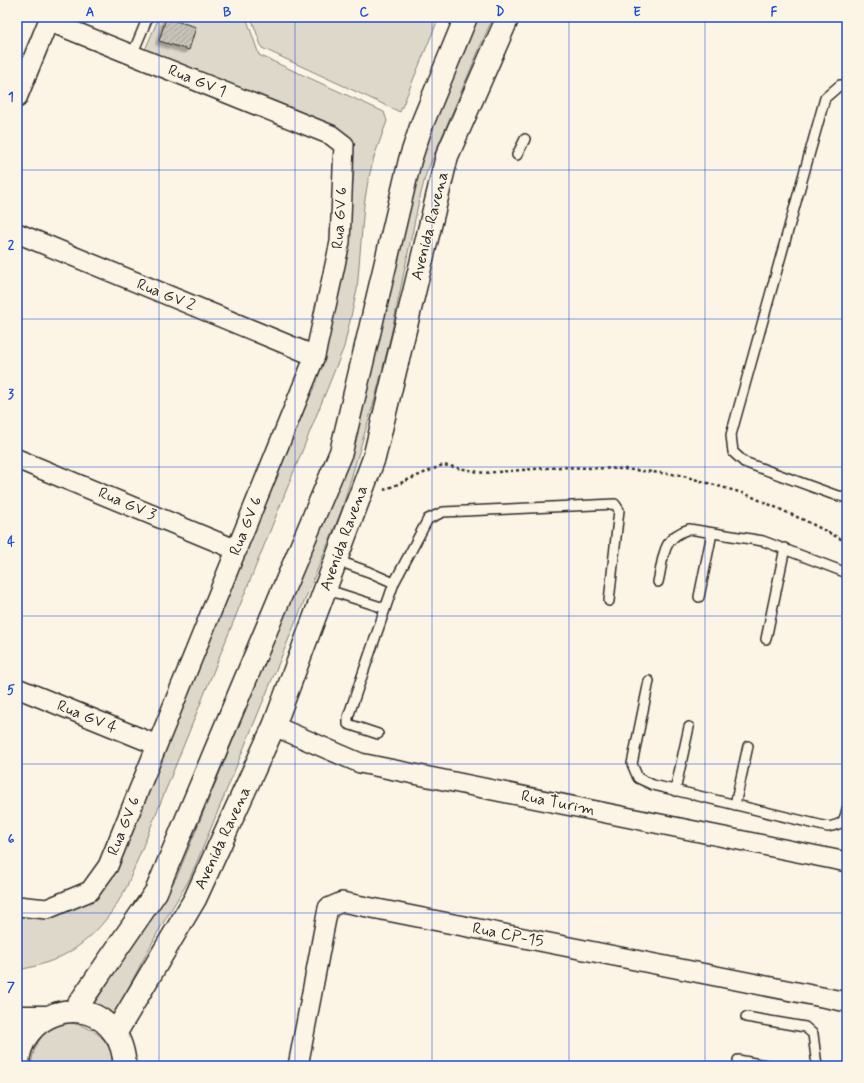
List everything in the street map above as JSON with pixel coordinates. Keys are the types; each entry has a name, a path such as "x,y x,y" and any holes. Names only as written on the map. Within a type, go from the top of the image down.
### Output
{"street":[{"name":"Avenida Ravena","path":"74,1011 156,892 341,452 410,160 422,124 466,17"},
{"name":"Avenida Ravena","path":"115,1034 195,899 274,726 374,458 447,156 508,17"},
{"name":"Rua GV 1","path":"49,19 132,55 331,135 344,144"},
{"path":"17,98 49,19"},
{"name":"Rua GV 6","path":"17,906 47,910 90,891 108,866 315,356 340,242 344,144"},
{"name":"Rua GV 2","path":"17,233 315,356"},
{"name":"Rua GV 3","path":"17,459 237,550"},
{"name":"Rua GV 4","path":"17,688 157,745"},
{"name":"Rua Turim","path":"274,726 360,763 847,862"},
{"name":"Rua CP-15","path":"298,1066 328,908 342,902 847,1002"},
{"path":"18,1065 20,1050 26,1036 35,1025 47,1017 60,1012 74,1011 95,1016 104,1022 115,1034 123,1050 125,1066"},
{"path":"17,1017 47,1017"}],"lane":[{"path":"132,55 148,17"},
{"path":"847,84 840,85 825,98 731,435 733,452 744,462 847,498"},
{"path":"517,155 525,139"},
{"path":"378,734 348,724 348,717 384,608 394,583 428,519 443,512 614,504 619,510 609,601"},
{"path":"658,582 667,543 677,533 689,529 763,541 785,548 847,573"},
{"path":"700,597 712,533"},
{"path":"766,639 785,548"},
{"path":"336,560 394,583"},
{"path":"325,589 384,608"},
{"path":"649,681 632,764 638,778 653,785 674,791 828,827 838,825 844,820 847,810"},
{"path":"674,791 689,726"},
{"path":"735,805 748,746"},
{"path":"746,1017 806,1027 813,1034 817,1066"},
{"path":"738,1060 771,1066"}],"path":[{"path":"379,493 443,465 484,473 560,467 624,468 680,475 746,494 806,521 847,542"}],"shaded area":[{"path":"159,17 246,17 259,55 384,112 387,121 374,157 368,181 364,205 357,290 344,347 127,886 118,903 107,918 83,943 53,960 36,966 17,970 17,916 38,917 82,903 323,359 347,242 354,170 352,152 145,50"},
{"path":"251,17 439,17 400,112 262,48"},
{"path":"476,17 493,17 426,174 418,205 391,335 376,395 341,512 189,880 159,930 113,1017 94,1004 166,895 178,874 329,507 414,170"},
{"path":"70,1023 86,1027 94,1031 106,1042 112,1057 112,1066 31,1066 35,1049 42,1037 54,1028"}],"building":[{"path":"166,18 196,27 189,50 159,41"}]}
